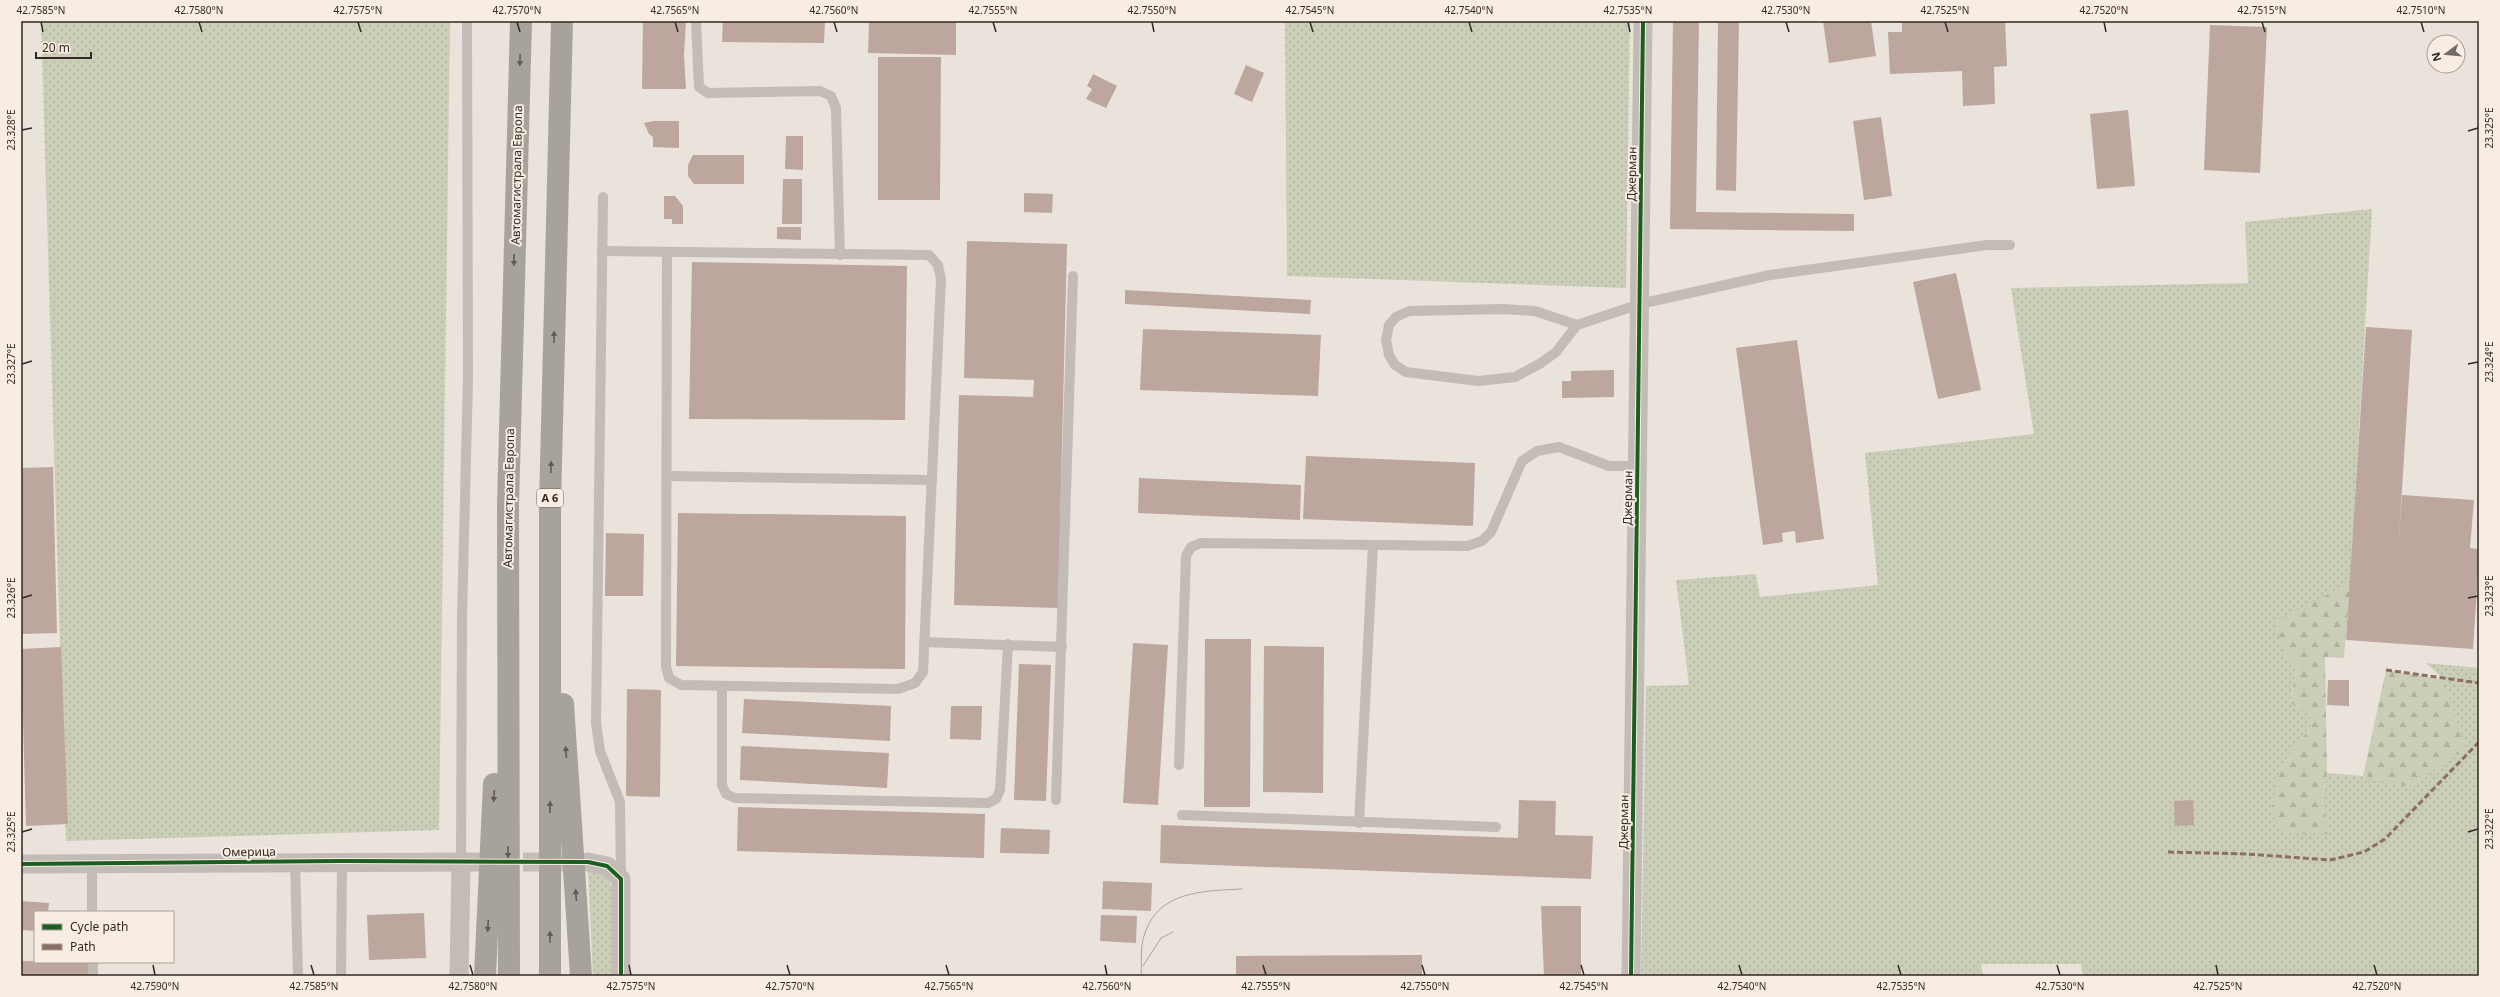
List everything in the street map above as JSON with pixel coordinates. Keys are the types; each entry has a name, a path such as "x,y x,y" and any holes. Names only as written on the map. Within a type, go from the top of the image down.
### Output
{"highway":[{"name":"Автомагистрала Европа","path":"509,976 508,505 520,21"},
{"name":"A 6","path":"550,976 550,505 562,21"},
{"path":"485,976 508,505"},
{"path":"550,505 581,976"}],"street":[{"name":"Джерман","path":"1631,976 1643,21"},
{"name":"Омерица","path":"21,864 342,861 469,862"},
{"path":"459,976 469,862"},
{"path":"588,862 607,866 621,879 621,976"}],"lane":[{"path":"467,21 468,378 462,616 469,862"},
{"path":"696,21 697,75 699,87 708,93 820,91 831,96 836,108 840,255"},
{"path":"603,197 596,723 600,751 620,802 621,879"},
{"path":"1577,325 1535,311 1504,309 1409,311 1396,317 1389,325 1386,340 1389,355 1395,365 1406,372 1478,381 1515,377 1541,363 1556,352 1577,325 1640,304 1770,276 1987,245 2010,245"},
{"path":"602,251 929,255 938,264 941,280 923,672 915,683 898,690 681,685 669,678 666,666 667,252"},
{"path":"1056,800 1073,276"},
{"path":"1180,765 1186,556 1191,547 1201,543 1467,546 1482,541 1491,532 1522,461 1537,451 1559,448 1609,466 1638,466"},
{"path":"667,476 932,480"},
{"path":"1359,823 1373,545"},
{"path":"924,642 1062,646"},
{"path":"722,686 722,785 726,794 735,798 988,803 996,799 1000,790 1008,644"},
{"path":"1182,815 1359,823 1496,827"},
{"path":"342,861 342,976"},
{"path":"296,862 298,976"},
{"path":"92,864 92,911"},
{"path":"93,963 93,976"}],"green space":[{"path":"41,21 450,21 439,830 66,841"},
{"path":"1285,21 1630,21 1626,288 1287,276"},
{"path":"2372,209 2350,583 2284,653 2297,665 2290,703 2310,713 2311,726 2280,769 2328,834 2322,798 2327,773 2363,776 2409,787 2465,748 2444,680 2426,663 2479,668 2479,976 2083,976 2081,964 1981,964 1983,976 1641,976 1646,686 1689,685 1676,580 1756,574 1760,597 1878,585 1865,453 2034,434 2011,288 2248,283 2245,222"},
{"path":"2350,583 2344,658 2325,657 2327,773 2322,798 2328,834 2285,833 2271,812 2280,769 2311,726 2310,713 2290,703 2297,665 2284,653 2274,622"},
{"path":"2386,670 2444,680 2466,748 2409,787 2363,776"},
{"path":"588,869 605,876 613,890 617,914 615,976 593,976"}],"building":[{"path":"643,21 686,21 684,55 686,89 642,89"},
{"path":"723,21 825,21 824,43 722,42"},
{"path":"869,21 956,21 956,55 868,53"},
{"path":"1673,21 1699,21 1696,212 1854,214 1854,231 1670,229"},
{"path":"1718,21 1739,21 1736,191 1716,190"},
{"path":"1823,21 1871,21 1876,56 1829,63"},
{"path":"1902,21 2005,21 2007,66 1994,67 1995,104 1963,106 1962,71 1890,74 1888,32 1902,32"},
{"path":"2210,25 2267,27 2260,173 2204,170"},
{"path":"878,57 941,57 940,200 878,200"},
{"path":"1246,65 1264,73 1252,102 1234,94"},
{"path":"1093,74 1117,86 1106,108 1086,99 1092,89 1087,86"},
{"path":"2128,110 2135,186 2097,189 2090,114"},
{"path":"1881,117 1892,196 1864,200 1853,121"},
{"path":"654,121 679,121 679,148 653,147 653,137 649,134 644,123"},
{"path":"786,136 803,136 803,170 785,169"},
{"path":"693,155 744,155 744,184 694,184 688,176 688,165"},
{"path":"783,179 802,179 802,224 782,224"},
{"path":"1024,193 1053,194 1052,213 1024,212"},
{"path":"664,196 675,196 683,206 683,224 672,224 672,219 664,219"},
{"path":"777,227 801,227 801,240 777,239"},
{"path":"967,241 1067,244 1058,608 954,605 959,395 1033,397 1034,380 964,378"},
{"path":"692,262 907,266 905,420 689,419"},
{"path":"1956,273 1981,390 1938,399 1913,282"},
{"path":"1125,290 1311,300 1310,314 1125,304"},
{"path":"2366,327 2412,330 2398,553 2402,495 2474,500 2470,548 2479,549 2479,558 2473,649 2346,640"},
{"path":"1143,329 1321,335 1318,396 1140,390"},
{"path":"1797,340 1824,539 1796,543 1795,531 1782,533 1783,542 1763,545 1736,348"},
{"path":"1614,370 1614,397 1562,398 1562,381 1571,381 1571,371"},
{"path":"1306,456 1475,463 1473,526 1303,519"},
{"path":"53,467 57,633 21,634 21,468"},
{"path":"1139,478 1301,485 1300,520 1138,513"},
{"path":"678,513 906,516 905,669 676,666"},
{"path":"606,533 644,534 643,596 605,596"},
{"path":"1205,639 1251,639 1250,807 1204,807"},
{"path":"1133,643 1168,645 1158,805 1123,803"},
{"path":"1264,646 1324,647 1323,793 1263,792"},
{"path":"61,647 68,824 26,826 21,649"},
{"path":"1019,664 1051,665 1046,801 1014,800"},
{"path":"2328,680 2349,680 2349,706 2327,705"},
{"path":"627,689 661,690 660,797 626,796"},
{"path":"744,699 891,706 890,741 742,733"},
{"path":"951,706 982,706 981,740 950,739"},
{"path":"741,746 889,753 887,788 740,780"},
{"path":"1519,800 1556,801 1555,835 1593,836 1591,879 1160,863 1161,825 1518,838"},
{"path":"2193,800 2194,825 2175,826 2174,801"},
{"path":"738,807 985,814 984,858 737,851"},
{"path":"1001,828 1050,830 1049,854 1000,853"},
{"path":"1103,881 1152,883 1151,911 1102,909"},
{"path":"21,901 49,903 48,911 34,911 34,931 21,930"},
{"path":"1541,906 1581,906 1581,976 1544,976"},
{"path":"424,913 426,958 369,960 367,915"},
{"path":"1101,915 1137,916 1136,943 1100,941"},
{"path":"1422,955 1422,976 1236,976 1236,956"},
{"path":"21,961 34,961 34,963 89,963 89,976 21,976"}],"tunnel":[{"path":"494,862 565,862"}],"tram line":[{"path":"1141,976 1144,936 1150,921 1159,910 1170,902 1183,896 1212,891 1242,889"},
{"path":"1143,966 1161,938 1173,932"}],"marked path":[{"path":"2386,670 2479,683"},
{"path":"2168,852 2247,854 2330,860 2364,852 2385,839 2479,742"}],"cycle path":[{"path":"1631,976 1643,21"},
{"path":"21,864 342,861 588,862 607,866 621,879 621,976"}]}
